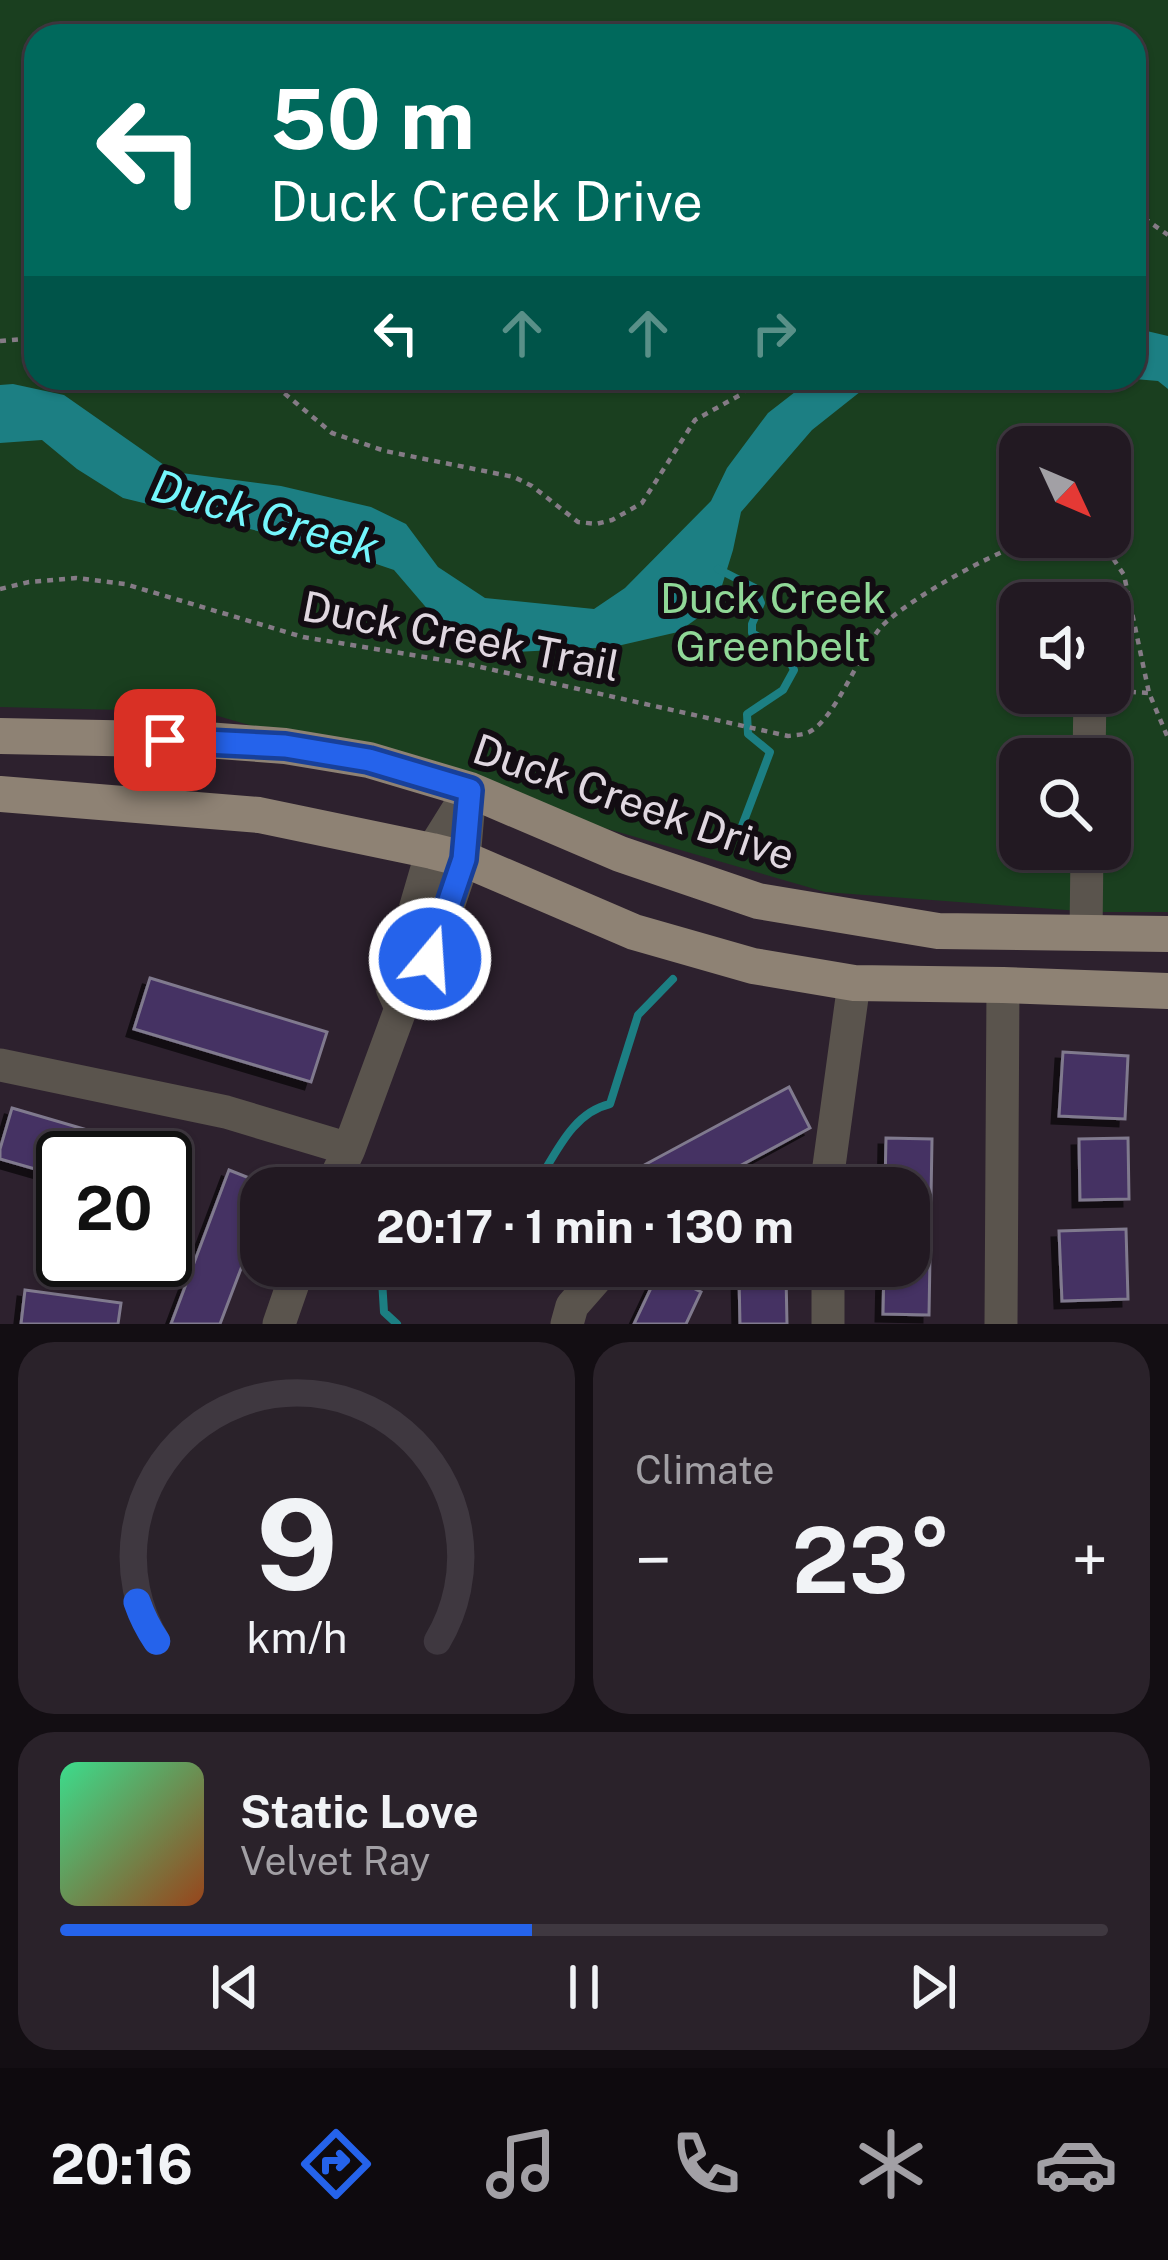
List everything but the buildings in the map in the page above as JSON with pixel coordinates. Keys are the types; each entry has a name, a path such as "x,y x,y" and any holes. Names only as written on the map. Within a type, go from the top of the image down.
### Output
{"main road":[{"name":"Duck Creek Drive","path":"0,736 271,744 369,760 470,790 620,854 758,901 938,931 1168,934"},
{"path":"0,794 259,815 448,855 655,939 753,966 854,982 1168,992"}],"lane":[{"path":"341,1167 401,1008 392,988 470,790"},
{"path":"1086,934 1087,870"},
{"path":"829,1167 854,982"},
{"path":"1001,1324 1003,985"},
{"path":"0,1065 226,1112 349,1149"},
{"path":"279,1324 292,1287"},
{"path":"567,1324 572,1306 589,1287"},
{"path":"828,1287 829,1324"}],"path":[{"path":"280,390 332,433 385,451 514,477 578,522 596,524 642,503 695,419 745,390"},
{"name":"Duck Creek Trail","path":"0,589 29,581 76,578 125,584 303,637 467,664 788,736 809,733 825,720 881,627 902,609 999,553"},
{"path":"1113,558 1124,575 1149,693 1168,738"},
{"path":"1131,692 1149,693"}],"green space":[{"name":"Duck Creek Greenbelt","path":"0,0 1168,0 1168,912 1093,912 825,892 204,712 0,707"}],"water":[{"path":"1146,331 1168,336 1168,389 1158,381 1146,380"},
{"name":"Duck Creek","path":"0,385 64,395 174,472 281,486 371,507 406,524 438,567 485,598 594,609 625,588 711,501 727,468 768,413 798,390 862,390 812,430 741,512 716,605 678,632 613,647 515,652 468,641 436,619 394,570 335,550 123,498 42,440 0,443"}],"waterway":[{"path":"718,569 755,588 761,603 752,633 786,653 794,670 783,690 747,714 748,734 770,752 742,826"},
{"path":"547,1167 574,1126 610,1104 638,1015 673,979"},
{"path":"382,1287 384,1312 397,1324"}],"route":[{"path":"165,740 285,746 369,760 470,790 464,859 430,959"}]}
